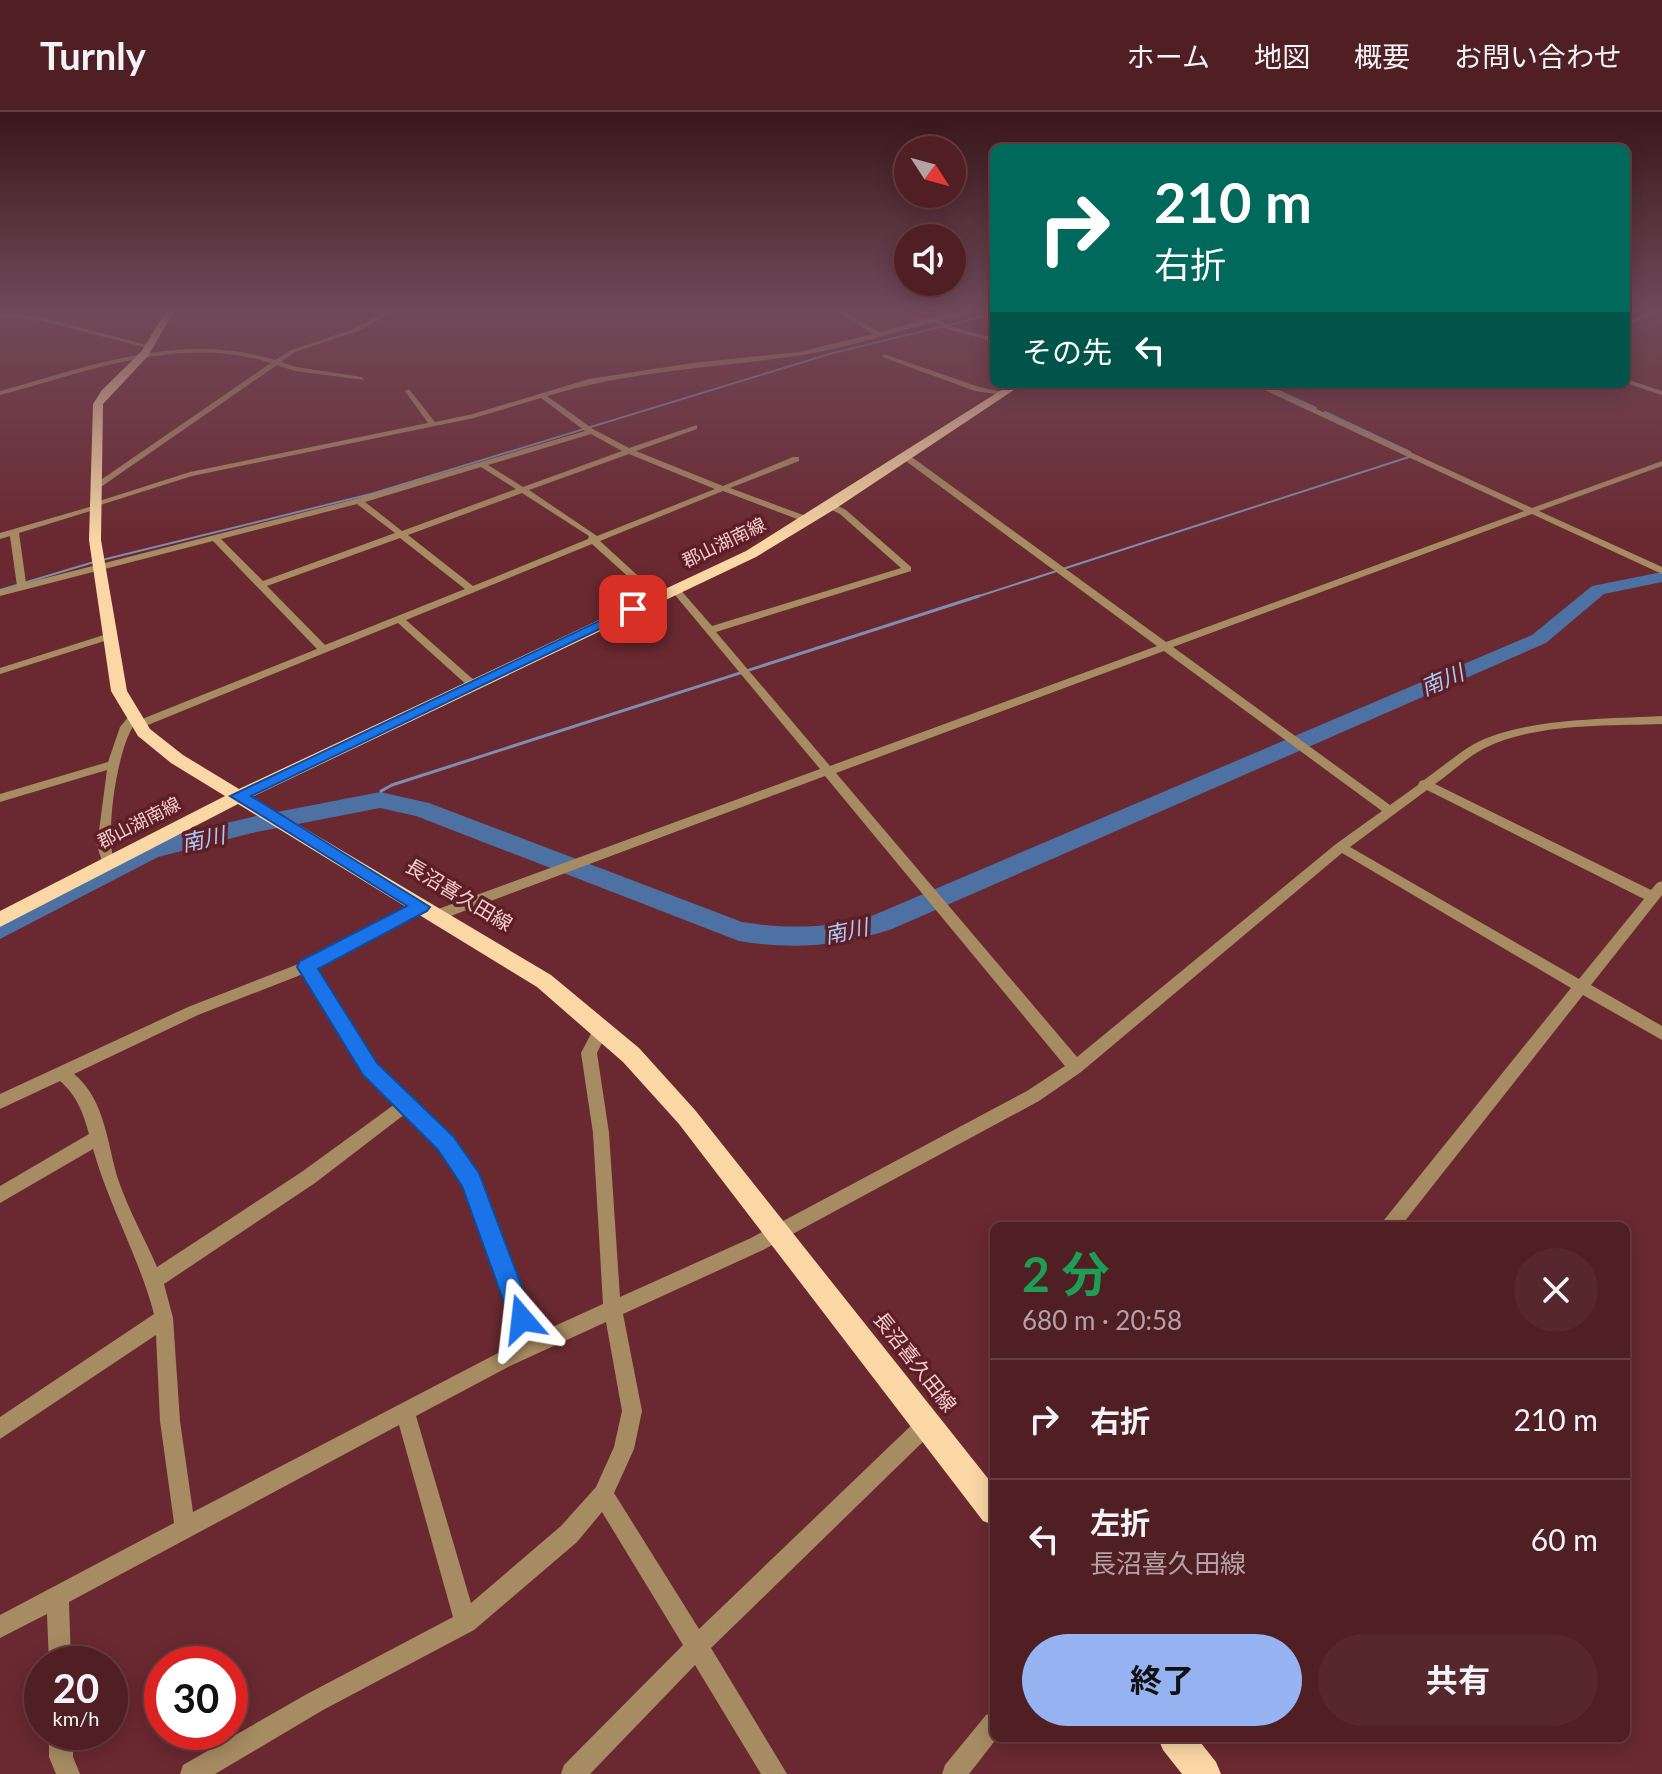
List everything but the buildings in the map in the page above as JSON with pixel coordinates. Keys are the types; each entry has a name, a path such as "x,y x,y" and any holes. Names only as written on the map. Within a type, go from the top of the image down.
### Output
{"main road":[{"name":"長沼喜久田線","path":"113,386 98,404 93,507 98,565 119,691 136,720 177,759 544,981 601,1028 656,1081 990,1505"},
{"name":"郡山湖南線","path":"0,920 108,861 243,799 472,684 751,554 831,506 1011,388"},
{"path":"1178,1742 1204,1774"}],"street":[{"path":"0,393 26,386"},
{"path":"95,488 242,386"},
{"path":"0,536 190,474 433,425 576,386"},
{"path":"968,386 1003,393"},
{"path":"1640,386 1662,393"},
{"path":"1265,388 1662,571"},
{"path":"409,391 433,425"},
{"path":"541,395 592,431 630,451 721,489 808,520"},
{"path":"262,585 694,427"},
{"path":"0,593 98,565 359,501 592,431"},
{"path":"906,457 1389,810"},
{"path":"108,861 103,846 115,764 123,730 136,720 399,619 796,459"},
{"path":"0,1102 193,1011 306,967 428,911 555,869 1662,463"},
{"path":"482,464 593,535 593,540 657,598"},
{"path":"359,501 472,590"},
{"path":"711,630 908,569 843,512 831,506"},
{"path":"14,533 22,587"},
{"path":"214,537 323,649"},
{"path":"675,589 1076,1067"},
{"path":"399,619 472,684"},
{"path":"0,671 110,636"},
{"path":"0,1627 529,1346 757,1244 1033,1096 1076,1067 1341,847 1478,747 1504,736 1566,725 1662,720"},
{"path":"0,798 115,764"},
{"path":"1393,1222 1658,892 1424,784"},
{"path":"1341,847 1662,1034"},
{"path":"306,967 370,1069 404,1106 445,1143 471,1181 515,1293 529,1346"},
{"path":"192,1774 315,1702 466,1622 559,1543 603,1494 624,1449 632,1411 613,1310 603,1206 601,1133 589,1053 601,1028"},
{"path":"61,1073 77,1086 84,1097 111,1183 154,1280 164,1318 170,1421 185,1527"},
{"path":"154,1280 309,1177 404,1106"},
{"path":"0,1195 98,1137"},
{"path":"0,1429 164,1318"},
{"path":"405,1412 466,1622"},
{"path":"573,1774 696,1647 926,1425"},
{"path":"603,1494 775,1774"},
{"path":"58,1596 59,1646"},
{"path":"954,1774 990,1728"},
{"path":"61,1750 68,1774"}],"waterway":[{"path":"102,560 371,494 726,386"},
{"path":"1272,388 1316,408"},
{"path":"1325,412 1410,452"},
{"path":"973,598 1412,456"},
{"path":"0,590 94,562"},
{"name":"南川","path":"0,929 151,850 252,825 380,800 421,809 739,931 794,937 847,932 883,922 1539,639 1598,590 1662,577"},
{"path":"380,800 381,791 392,785 979,596"}],"route":[{"path":"522,1319 515,1293 471,1181 445,1143 404,1106 370,1069 306,967 421,907 238,796 633,609"}]}
